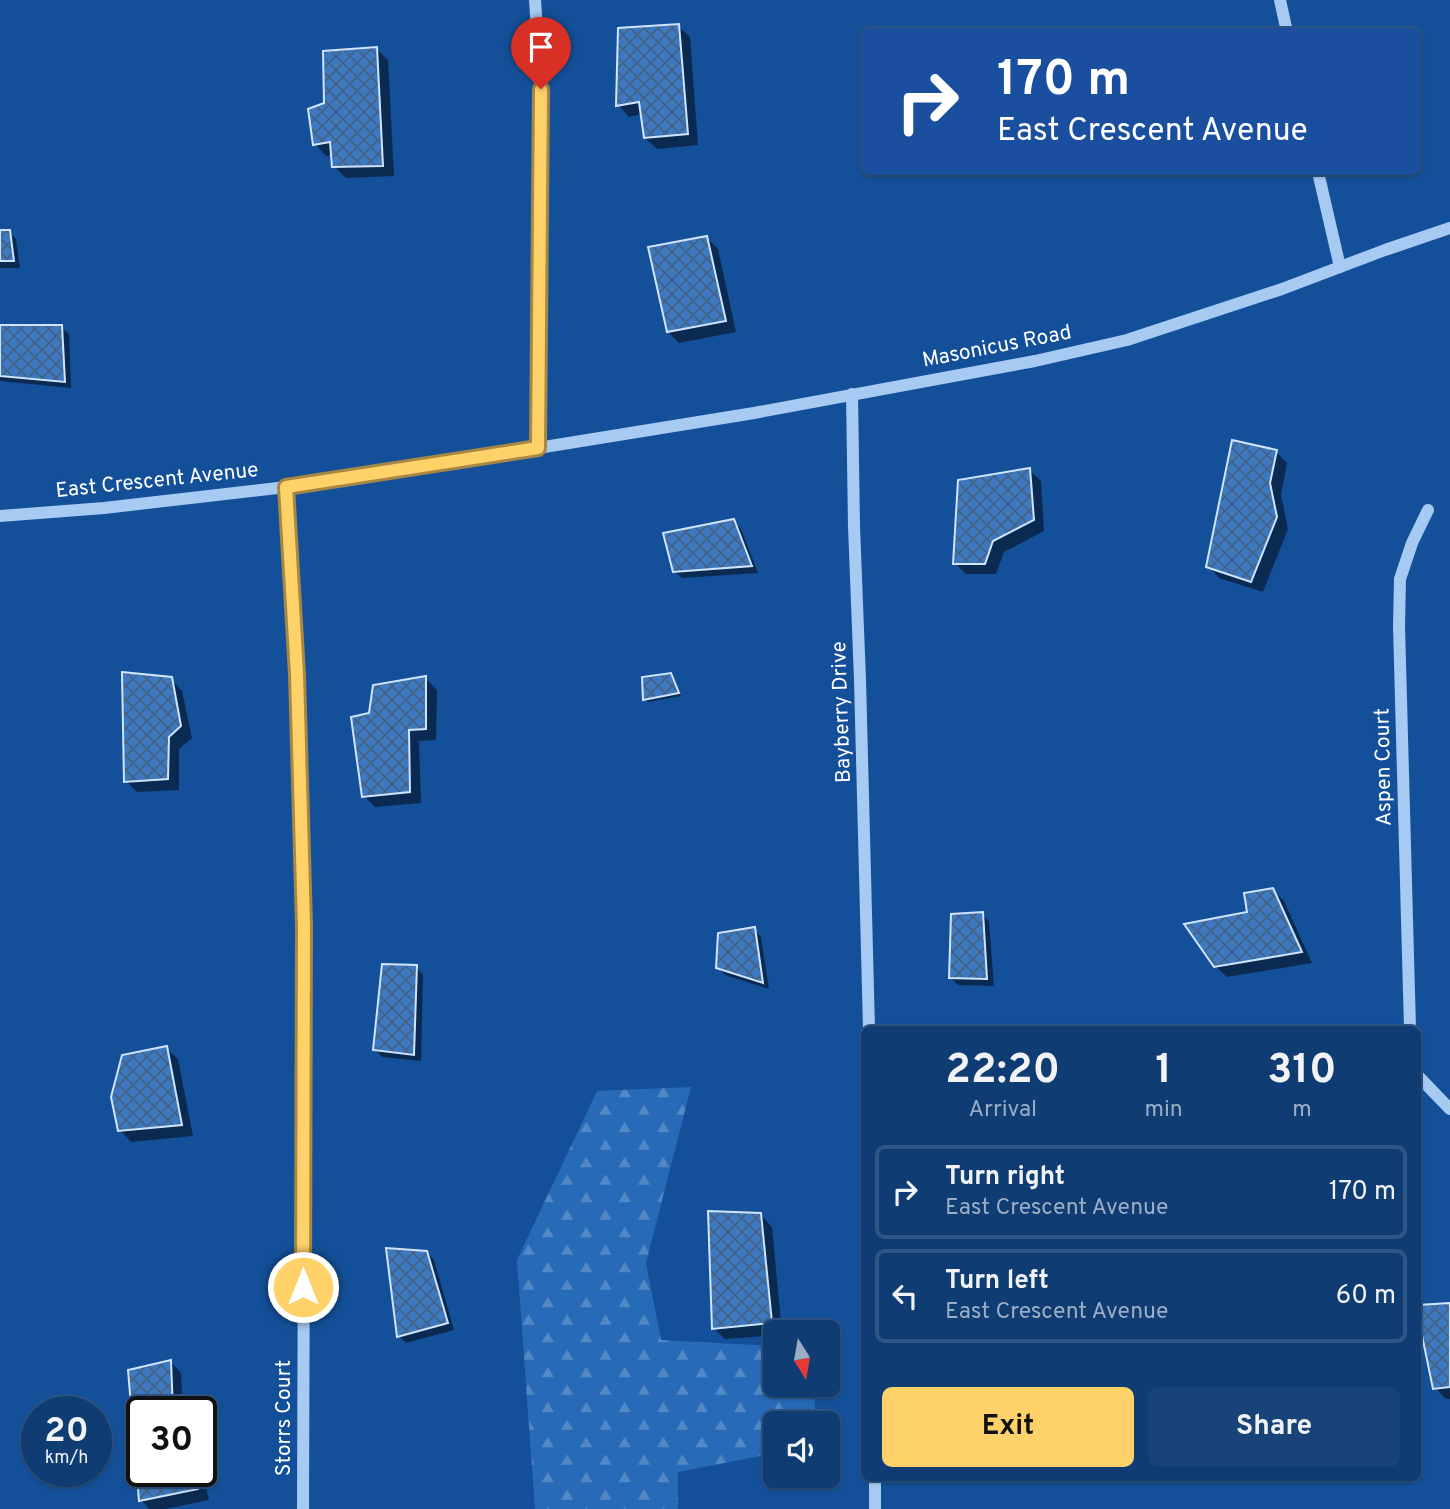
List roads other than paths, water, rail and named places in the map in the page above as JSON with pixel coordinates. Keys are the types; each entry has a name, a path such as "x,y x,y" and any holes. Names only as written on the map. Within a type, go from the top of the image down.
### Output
{"street":[{"path":"535,0 541,89 538,448"},
{"path":"1280,0 1286,28"},
{"path":"1319,175 1340,267"},
{"name":"Masonicus Road","path":"538,448 1035,361 1127,340 1282,289 1450,228"},
{"name":"Bayberry Drive","path":"852,394 869,1026"},
{"name":"East Crescent Avenue","path":"0,516 104,508 286,487 538,448"},
{"name":"Storrs Court","path":"286,487 297,674 304,926 303,1509"},
{"name":"Aspen Court","path":"1410,1026 1400,579 1412,543 1428,510"},
{"path":"1421,1079 1450,1109"},
{"path":"875,1481 875,1509"}]}
